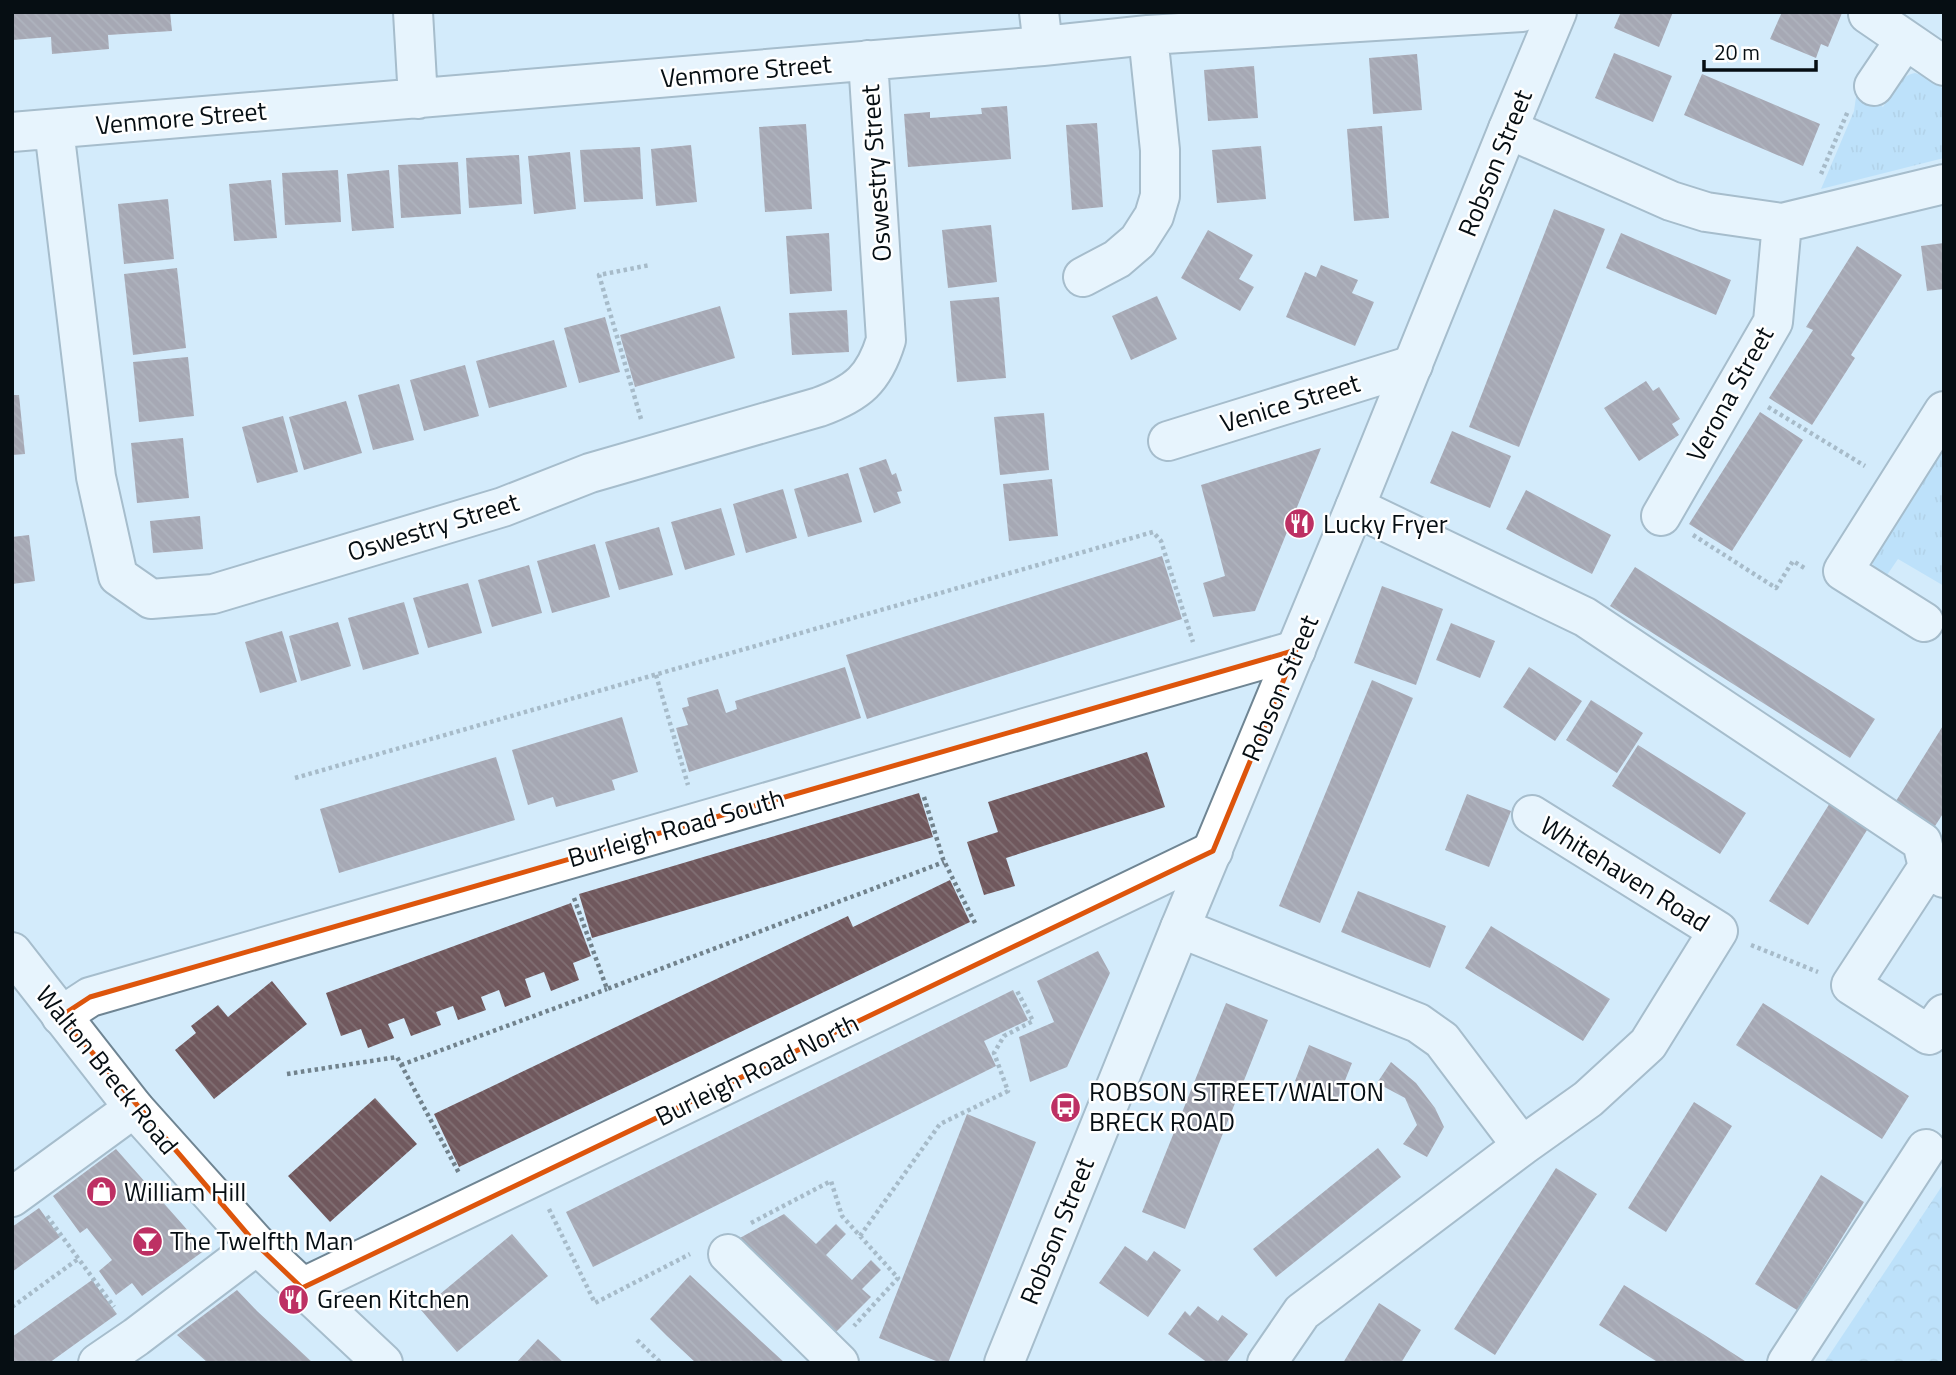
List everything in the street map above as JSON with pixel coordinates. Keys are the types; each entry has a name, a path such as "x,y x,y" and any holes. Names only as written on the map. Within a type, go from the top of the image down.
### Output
{"main road":[{"path":"412,12 418,99"},
{"name":"Venmore Street","path":"12,132 868,60 1041,29 1148,35 1522,12"},
{"name":"Robson Street","path":"1004,1363 1557,12"},
{"path":"1868,14 1944,66"},
{"path":"1083,277 1117,259 1138,241 1154,216 1160,197 1160,150 1148,35"},
{"path":"1874,86 1905,40"},
{"name":"Oswestry Street","path":"54,129 96,477 118,576 151,599 213,594 503,507 590,473 841,399 857,389 879,362 886,340 868,60"},
{"path":"1508,129 1671,201 1706,212 1791,221 1944,184"},
{"name":"Verona Street","path":"1661,516 1773,322 1791,221"},
{"name":"Venice Street","path":"1168,441 1413,365"},
{"path":"1924,622 1843,572 1944,411"},
{"path":"1355,507 1585,617 1922,842 1936,872 1851,985 1929,1035 1944,1014"},
{"name":"Burleigh Road South","path":"61,1016 90,997 1296,650"},
{"name":"Whitehaven Road","path":"1267,1363 1302,1312 1588,1099 1648,1044 1718,931 1532,815"},
{"name":"Burleigh Road North","path":"302,1288 1213,851"},
{"path":"1180,928 1418,1023 1441,1040 1522,1146"},
{"name":"Walton Breck Road","path":"12,952 134,1108 257,1245 383,1363"},
{"path":"19,1192 134,1108"},
{"path":"1787,1363 1926,1149"},
{"path":"98,1363 257,1245"},
{"path":"728,1254 839,1363"}],"path":[{"path":"1791,221 1847,114 1853,88 1874,86"},
{"path":"650,265 599,275 652,455"},
{"path":"1735,386 1897,485"},
{"path":"1661,516 1776,588 1793,561 1833,586 1843,572"},
{"path":"295,778 1153,533 1161,541 1204,676"},
{"path":"656,675 699,822"},
{"path":"860,1236 940,1124 1008,1091 994,1052 1004,1036 1033,1021 944,862 913,760"},
{"path":"560,861 607,989"},
{"path":"401,1065 944,862"},
{"path":"1718,931 1851,985"},
{"path":"287,1074 397,1057 475,1205"},
{"path":"19,1192 78,1259 136,1337"},
{"path":"12,1307 78,1259"},
{"path":"637,1340 661,1363"}],"highlighted area":[{"path":"1296,650 1213,851 302,1288 257,1245 61,1016 90,997"}],"green space":[{"path":"1915,73 1944,89 1944,158 1821,189 1854,111 1857,90 1883,107 1900,82"},
{"path":"1944,437 1944,586 1898,559 1883,581 1874,569 1872,555"},
{"path":"1944,1183 1944,1363 1824,1363"}],"building":[{"path":"12,12 170,12 172,31 108,35 109,49 52,54 51,37 12,40"},
{"path":"1621,12 1673,12 1659,47 1614,28"},
{"path":"1782,12 1842,13 1828,47 1821,44 1816,58 1770,39"},
{"path":"1614,53 1672,76 1653,122 1595,98"},
{"path":"1417,54 1422,110 1373,114 1369,58"},
{"path":"1254,66 1258,118 1208,121 1204,70"},
{"path":"1702,74 1820,124 1803,166 1684,115"},
{"path":"1007,106 1011,159 908,167 904,114 930,112 930,118 982,114 981,108"},
{"path":"1097,123 1103,207 1072,210 1066,125"},
{"path":"806,124 812,209 765,212 759,127"},
{"path":"1382,126 1389,218 1354,221 1347,129"},
{"path":"691,145 697,202 656,206 651,149"},
{"path":"1261,146 1266,199 1217,203 1212,150"},
{"path":"640,147 643,199 584,202 580,150"},
{"path":"570,152 576,209 534,214 528,156"},
{"path":"519,155 522,204 469,208 466,158"},
{"path":"458,162 461,214 401,218 398,165"},
{"path":"338,170 341,222 285,225 282,173"},
{"path":"389,170 394,228 352,231 347,174"},
{"path":"271,180 277,238 234,241 229,184"},
{"path":"168,199 174,259 124,264 118,204"},
{"path":"1554,209 1605,229 1519,447 1469,427"},
{"path":"991,225 997,282 948,288 942,230"},
{"path":"1208,230 1253,255 1239,279 1254,287 1240,311 1181,278"},
{"path":"829,233 832,291 790,294 786,236"},
{"path":"1621,233 1731,280 1716,315 1606,268"},
{"path":"1944,243 1944,289 1927,291 1921,246"},
{"path":"1857,246 1902,275 1851,355 1855,358 1812,425 1769,398 1813,330 1806,327"},
{"path":"1321,265 1358,280 1352,293 1374,302 1355,346 1286,317 1305,272 1316,277"},
{"path":"177,268 186,348 133,355 124,274"},
{"path":"1157,296 1177,339 1131,360 1112,316"},
{"path":"999,297 1006,378 957,382 950,301"},
{"path":"720,306 735,358 635,387 620,335"},
{"path":"847,310 849,352 792,355 789,313"},
{"path":"605,317 620,372 579,383 564,328"},
{"path":"554,340 567,387 489,408 476,361"},
{"path":"188,357 194,416 139,422 133,362"},
{"path":"465,365 479,416 424,431 410,380"},
{"path":"1646,381 1653,391 1659,387 1680,419 1672,424 1679,435 1639,461 1604,408"},
{"path":"399,384 414,440 373,450 358,395"},
{"path":"12,395 19,395 25,454 12,455"},
{"path":"346,401 362,453 304,470 289,417"},
{"path":"1760,412 1803,440 1732,551 1689,524"},
{"path":"1044,413 1049,470 1000,475 994,417"},
{"path":"283,416 298,472 257,483 242,427"},
{"path":"1452,431 1511,456 1490,508 1430,483"},
{"path":"183,438 189,498 137,503 131,443"},
{"path":"1321,448 1255,611 1213,617 1203,583 1225,576 1201,485"},
{"path":"886,459 892,475 896,473 902,491 897,492 901,503 874,513 859,468"},
{"path":"848,473 862,522 808,537 794,489"},
{"path":"1052,479 1058,536 1009,541 1003,484"},
{"path":"783,489 797,538 746,553 733,504"},
{"path":"1526,490 1611,535 1592,574 1506,529"},
{"path":"721,508 735,555 685,570 671,522"},
{"path":"200,516 203,549 153,553 150,521"},
{"path":"659,527 673,575 619,590 605,542"},
{"path":"29,535 35,581 12,584 12,537"},
{"path":"595,544 610,597 552,613 537,561"},
{"path":"1162,556 1182,619 867,719 846,655"},
{"path":"529,565 542,613 492,627 478,580"},
{"path":"1635,567 1875,719 1850,758 1610,606"},
{"path":"468,583 482,633 428,648 413,598"},
{"path":"1382,586 1443,609 1416,685 1354,663"},
{"path":"404,602 419,654 363,670 348,618"},
{"path":"338,622 351,666 301,681 289,636"},
{"path":"1451,623 1495,641 1480,678 1436,660"},
{"path":"282,631 297,682 260,693 245,642"},
{"path":"845,667 861,718 689,772 676,728 688,725 682,708 689,706 687,698 718,689 726,713 737,709 735,701"},
{"path":"1529,667 1582,701 1555,741 1503,707"},
{"path":"1372,680 1413,698 1320,923 1279,906"},
{"path":"1591,700 1643,733 1617,773 1566,740"},
{"path":"622,717 638,772 612,780 615,790 556,807 553,797 528,805 512,750"},
{"path":"1944,724 1944,812 1930,834 1891,809"},
{"path":"1638,745 1746,813 1720,854 1612,786"},
{"path":"1147,752 1165,807 1006,858 1015,886 984,895 967,842 998,832 988,802"},
{"path":"496,757 515,820 339,873 320,809"},
{"path":"919,793 933,837 592,938 579,894"},
{"path":"1467,794 1511,811 1489,867 1445,850"},
{"path":"1833,798 1872,822 1808,925 1769,901"},
{"path":"950,880 970,922 459,1167 434,1114 848,916 853,927"},
{"path":"1358,891 1446,926 1430,968 1341,932"},
{"path":"571,903 591,956 573,963 579,980 551,991 544,972 525,979 531,997 505,1007 499,990 481,997 486,1010 458,1020 453,1006 436,1012 441,1025 411,1036 404,1018 388,1024 394,1038 368,1048 361,1029 341,1036 326,993"},
{"path":"1491,926 1610,999 1583,1041 1465,968"},
{"path":"1098,951 1110,973 1067,1067 1030,1082 1019,1037 1054,1022 1037,981"},
{"path":"272,981 307,1024 214,1099 175,1050 196,1033 191,1026 218,1005 228,1017"},
{"path":"1013,990 1028,1020 984,1041 996,1066 593,1267 566,1212"},
{"path":"1226,1003 1268,1020 1185,1229 1142,1212"},
{"path":"1763,1003 1909,1096 1882,1139 1736,1045"},
{"path":"1309,1045 1352,1063 1338,1098 1295,1081"},
{"path":"1391,1062 1416,1083 1435,1108 1444,1127 1427,1157 1403,1144 1417,1125 1405,1098 1377,1083"},
{"path":"375,1098 417,1144 330,1222 288,1176"},
{"path":"1694,1102 1732,1126 1666,1232 1628,1208"},
{"path":"967,1114 1036,1142 948,1363 941,1363 879,1338"},
{"path":"1378,1148 1401,1177 1276,1277 1253,1249"},
{"name":"The Twelfth Man","path":"116,1149 205,1250 142,1296 132,1283 116,1295 99,1271 112,1260 87,1228 80,1233 53,1196"},
{"path":"1556,1168 1597,1194 1495,1355 1454,1329"},
{"path":"1821,1175 1864,1202 1797,1310 1755,1284"},
{"path":"39,1208 60,1237 12,1272 12,1227"},
{"path":"784,1214 816,1244 836,1224 846,1234 826,1255 852,1280 871,1260 881,1270 862,1289 871,1297 835,1333 738,1239"},
{"path":"512,1234 548,1276 457,1352 421,1310"},
{"path":"1125,1246 1147,1261 1154,1251 1181,1270 1148,1317 1099,1283"},
{"path":"690,1275 785,1363 696,1363 650,1319"},
{"path":"92,1280 117,1314 49,1363 12,1363 12,1337"},
{"path":"1624,1285 1748,1363 1659,1363 1599,1325"},
{"path":"237,1290 313,1363 208,1363 177,1335"},
{"path":"1379,1303 1421,1330 1401,1363 1343,1363"},
{"path":"1198,1306 1218,1321 1222,1315 1248,1334 1226,1363 1208,1363 1168,1334 1185,1311 1190,1316"},
{"path":"538,1339 564,1363 516,1363"}],"place":[{"name":"Lucky Fryer","path":"1300,524"},
{"name":"ROBSON STREET/WALTON BRECK ROAD","path":"1066,1107"},
{"name":"William Hill","path":"101,1192"},
{"name":"The Twelfth Man","path":"147,1241"},
{"name":"Green Kitchen","path":"294,1299"}]}
